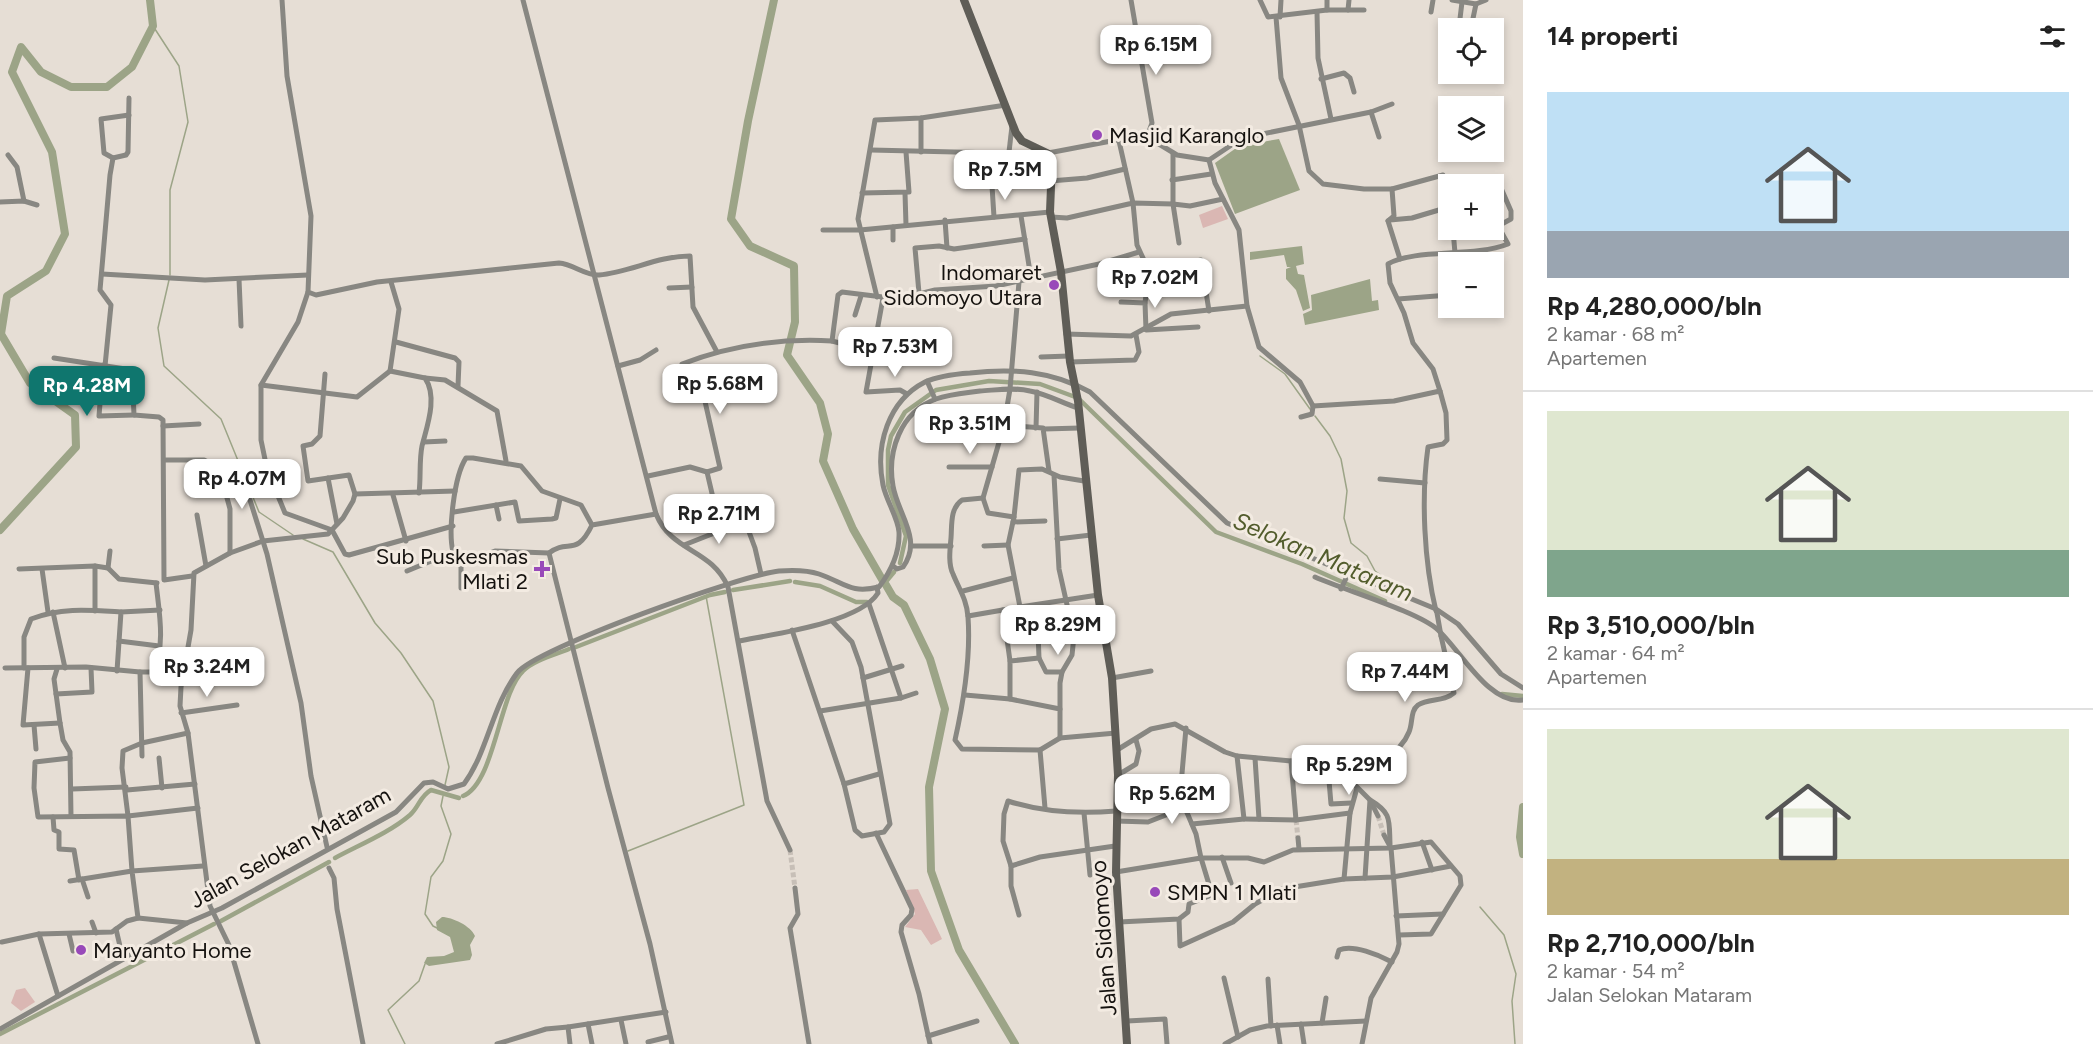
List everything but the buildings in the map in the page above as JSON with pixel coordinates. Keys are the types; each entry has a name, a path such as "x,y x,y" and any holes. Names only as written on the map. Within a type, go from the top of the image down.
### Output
{"main road":[{"path":"964,0 1012,124 1022,141 1047,153"},
{"name":"Jalan Sidomoyo","path":"1047,153 1052,161 1051,214 1069,359 1078,404 1090,535 1112,678 1118,775 1116,873 1127,1044"}],"street":[{"path":"282,0 286,68 311,216 308,292 298,322 266,374 261,440 267,469 281,508 290,516 332,530 347,555 406,541 453,526"},
{"path":"523,0 656,514 665,533 712,563 727,585 740,641 767,801 790,850"},
{"path":"871,150 1047,153 1144,135 1151,130 1152,123 1131,0"},
{"path":"1260,0 1266,16 1278,17 1327,10 1364,10"},
{"path":"1281,0 1278,17 1281,78 1299,125 1308,169 1321,183 1364,189 1392,189 1438,176"},
{"path":"1327,0 1327,10"},
{"path":"1348,10 1349,0"},
{"path":"1431,12 1433,0"},
{"path":"1452,0 1476,4 1486,0"},
{"path":"1459,18 1462,2"},
{"path":"1473,18 1476,4"},
{"path":"1317,12 1321,80 1331,119"},
{"path":"1321,80 1344,73 1350,78 1354,92"},
{"path":"129,98 129,115 128,152 122,157 112,158 104,153 101,119 129,115"},
{"path":"1144,135 1173,153 1186,158 1209,160 1237,139 1371,112 1392,104"},
{"path":"907,394 900,390 866,392 874,352 880,298 858,219 875,120 921,118 1006,105"},
{"path":"1371,112 1379,137"},
{"path":"921,118 921,152"},
{"path":"1010,152 1012,124"},
{"path":"1119,141 1133,203 1135,234 1149,271 1145,303 1146,330"},
{"path":"906,152 909,189 905,193 906,225"},
{"path":"962,153 967,181"},
{"path":"1173,153 1173,204 1179,243"},
{"path":"8,155 17,167 24,201"},
{"path":"112,158 100,290 111,305 99,416 159,417 163,426 164,580"},
{"path":"1209,160 1222,199 1236,222 1241,239 1247,306 1259,347 1300,382 1313,406 1312,414 1302,417"},
{"path":"1050,181 1087,178 1125,169"},
{"path":"1172,180 1212,174"},
{"path":"992,186 994,217"},
{"path":"1388,220 1394,216 1392,189"},
{"path":"862,193 905,193"},
{"path":"1504,195 1512,214 1511,219 1504,223"},
{"path":"823,230 860,230 945,220 1051,214 1067,218 1133,203 1190,206 1222,199"},
{"path":"0,202 24,201 37,205"},
{"path":"1388,220 1412,218 1438,210"},
{"path":"1021,216 1031,278"},
{"path":"945,220 947,248"},
{"path":"1388,220 1400,260"},
{"path":"893,227 893,240"},
{"path":"1470,252 1485,251 1508,244 1504,237"},
{"path":"919,293 915,248 954,249 1025,239"},
{"path":"832,341 838,297 842,292 899,299 919,293 1019,282 1140,252"},
{"path":"1117,750 1151,729 1175,724 1219,749 1238,756 1291,761 1349,774 1376,765 1404,740 1411,728 1415,707 1454,693 1426,557 1425,483 1428,447 1443,444 1447,440 1446,413 1433,369 1413,343 1390,283 1388,266 1390,262 1438,255"},
{"path":"308,292 316,295 391,282 559,263 572,265 594,275 663,258 688,256 692,258 693,307 717,352"},
{"path":"1149,271 1201,260 1209,311"},
{"path":"102,274 205,280 308,275"},
{"path":"238,279 241,326"},
{"path":"390,371 399,309 391,282"},
{"path":"1019,282 1010,386 1004,425 983,498 988,513 1014,519 1045,521"},
{"path":"669,288 692,287"},
{"path":"855,315 861,296"},
{"path":"1398,299 1438,296"},
{"path":"1121,302 1145,303"},
{"path":"1066,334 1136,335 1171,314 1247,306"},
{"path":"1146,330 1198,327"},
{"path":"1041,357 1135,360 1139,352 1136,335"},
{"path":"648,476 690,467 707,472 720,468 704,397 690,394 682,364 717,352 790,340 832,341 874,352"},
{"path":"396,342 455,358 459,362 458,386"},
{"path":"618,366 640,360 656,350"},
{"path":"54,358 132,370 134,415"},
{"path":"264,386 322,394 360,396 377,379 390,371 445,380 497,411 506,461"},
{"path":"740,641 831,621 869,604 893,567 899,531 886,500 880,469 883,438 892,411 907,394 928,382 964,374 1011,372 1044,374 1090,392 1227,523 1436,611 1458,624 1501,674 1523,688"},
{"path":"19,569 95,566 108,568 119,579 156,583 192,576 230,553 263,541 323,536 337,524 355,494 349,475 308,482 303,446 312,444 320,436 325,374"},
{"path":"419,493 424,442 429,422 430,389 425,378"},
{"path":"928,382 934,397"},
{"path":"893,567 897,569 903,567 912,546 906,518 893,488 891,454 908,420 918,410 934,397 1010,386 1078,404"},
{"path":"1313,406 1394,401 1440,391"},
{"path":"1036,428 1037,392"},
{"path":"163,426 199,424"},
{"path":"1004,425 1044,429 1080,428"},
{"path":"1044,429 1048,471"},
{"path":"424,442 445,441"},
{"path":"461,588 461,564 453,552 453,512 455,491 466,459 506,461 521,465 537,487 560,499 581,505 592,525"},
{"path":"165,460 204,460 219,468 230,509 230,553"},
{"path":"949,467 992,467"},
{"path":"1020,607 1008,545 1014,519 1017,471 1022,469 1048,471 1054,475 1084,481"},
{"path":"707,472 721,532"},
{"path":"1054,475 1059,569 1074,636 1072,655 1062,672 1060,738"},
{"path":"328,478 337,524"},
{"path":"1380,479 1425,483"},
{"path":"355,494 370,492 393,495 455,491"},
{"path":"393,495 406,541"},
{"path":"983,498 962,500 954,507 951,546 953,575 963,591 968,616 965,695 955,740 958,747 977,751 1040,750 1060,738 1116,734"},
{"path":"453,512 516,503 519,521 552,519 556,518 560,499"},
{"path":"250,500 263,541 301,703 311,776 327,847"},
{"path":"496,506 499,519"},
{"path":"461,564 495,551 549,553 556,549 580,544 592,525 656,514"},
{"path":"198,515 206,566"},
{"path":"684,545 747,523 760,574"},
{"path":"1057,538 1090,535"},
{"path":"984,546 1008,545"},
{"path":"912,546 951,546"},
{"path":"108,568 110,551"},
{"path":"407,571 453,552"},
{"path":"549,553 666,1012 672,1044"},
{"path":"95,566 95,611"},
{"path":"42,569 65,668"},
{"name":"Jalan Selokan Mataram","path":"0,1029 187,923 212,914 327,847 396,812 427,782 448,789 464,784 517,673 533,660 760,574 803,571 821,575 855,591 878,587"},
{"path":"1341,587 1347,574"},
{"path":"192,576 191,630 181,687 181,713 188,733 203,866 212,914 229,945 258,1044"},
{"path":"963,591 1013,578"},
{"path":"1315,578 1428,622 1490,689 1514,702 1523,700"},
{"path":"5,668 91,668 150,673 155,670 159,646 160,610 156,583"},
{"path":"968,616 1037,606 1065,599 1098,596"},
{"path":"869,604 901,698"},
{"path":"1037,606 1039,658 1046,672 1062,672"},
{"path":"60,723 25,725 23,723 26,668 24,637 31,619 51,612 160,610"},
{"path":"1004,610 1010,662 1010,699"},
{"path":"117,670 121,612"},
{"path":"792,630 844,784 857,834 862,836 876,833 887,830 890,824 863,678 852,642 831,621"},
{"path":"119,641 159,646"},
{"path":"1010,662 1039,658"},
{"path":"863,678 902,666"},
{"path":"56,694 92,692 91,668"},
{"path":"57,669 54,678 60,723 70,758 71,816"},
{"path":"1112,678 1151,671"},
{"path":"140,672 142,756"},
{"path":"820,711 901,698 916,693"},
{"path":"965,695 1010,699 1060,709"},
{"path":"181,713 237,705"},
{"path":"34,725 36,749"},
{"path":"1119,922 1179,919 1188,912 1190,904 1211,893 1192,824 1180,796 1186,729"},
{"path":"138,918 126,788 122,768 123,753 127,748 188,733"},
{"path":"1118,775 1136,764 1139,751 1136,740"},
{"path":"1040,750 1044,808"},
{"path":"1238,756 1244,819"},
{"path":"70,758 35,762 34,788 38,816 128,816 198,808"},
{"path":"159,758 162,788"},
{"path":"1255,758 1259,819"},
{"path":"1291,761 1296,820"},
{"path":"1328,769 1331,804 1352,803"},
{"path":"844,784 879,774"},
{"path":"1349,774 1357,788 1382,807 1388,815 1399,935 1397,952 1374,991 1362,1044"},
{"path":"72,789 162,788 195,784"},
{"path":"1344,879 1350,813 1357,788"},
{"path":"1370,800 1378,816"},
{"path":"1365,878 1370,800"},
{"path":"1019,915 1011,886 1011,866 1002,831 1008,801 1026,806 1084,813 1116,812"},
{"path":"1116,821 1148,822 1184,808"},
{"path":"1084,813 1090,875"},
{"path":"1192,824 1244,819 1296,820 1350,813"},
{"path":"53,817 54,830 59,832 59,849 74,850 88,897"},
{"path":"876,833 912,909 911,915 902,925 901,932 919,994 930,1044"},
{"path":"1384,836 1391,848"},
{"path":"1298,838 1299,849"},
{"path":"1422,842 1432,870"},
{"path":"1116,873 1202,858 1248,858 1264,862 1299,849 1391,848 1431,842 1462,880 1431,934 1399,935"},
{"path":"1011,866 1040,856 1115,846"},
{"path":"1222,857 1231,883"},
{"path":"70,881 132,871 203,866"},
{"path":"1179,919 1180,946 1233,922 1255,904 1282,889 1344,879 1393,877 1451,866"},
{"path":"329,868 334,878 337,909 363,1044"},
{"path":"795,888 798,914 790,928 809,1044 804,1044"},
{"path":"1396,916 1443,914"},
{"path":"2,942 39,934 112,932 127,921 138,918 187,923"},
{"path":"92,922 96,933"},
{"path":"116,929 123,959"},
{"path":"39,934 58,996"},
{"path":"69,934 73,951"},
{"path":"1337,957 1340,950 1345,948 1370,952 1392,962"},
{"path":"1224,978 1238,1036"},
{"path":"1268,979 1274,1025 1280,1044"},
{"path":"1322,1023 1326,998"},
{"path":"497,1044 517,1037 568,1027 666,1012"},
{"path":"1127,1021 1165,1019 1167,1044"},
{"path":"621,1020 626,1044"},
{"path":"928,1036 977,1021"},
{"path":"1225,1044 1256,1028 1274,1025 1366,1021"},
{"path":"1301,1023 1304,1044"},
{"path":"588,1024 592,1044"},
{"path":"568,1027 570,1044"},
{"path":"517,1037 519,1044"},
{"path":"648,1042 668,1037"}],"shaded area":[{"path":"1279,139 1300,190 1235,214 1215,163 1239,146"},
{"path":"1222,206 1228,219 1203,228 1199,215"},
{"path":"1302,246 1304,264 1296,266 1298,274 1304,275 1310,308 1303,311 1296,290 1286,279 1286,269 1291,267 1287,267 1284,255 1250,260 1250,252"},
{"path":"1370,279 1372,301 1378,300 1379,310 1305,325 1303,314 1312,310 1311,295"},
{"path":"918,889 942,939 931,945 921,930 905,927 915,914 906,890"},
{"path":"442,917 461,923 473,932 475,936 470,945 472,955 470,960 429,966 424,963 427,957 444,956 454,952 450,937 437,930 436,922"},
{"path":"25,988 35,1002 21,1011 11,1003 16,990"}],"waterway":[{"path":"0,530 76,447 75,415 30,383 1,334 7,296 46,271 65,234 52,152 12,72 21,47 41,72 71,87 107,87 132,67 153,26 150,0"},
{"path":"774,0 748,121 731,219 750,246 794,266 795,322 787,355 820,403 828,434 823,461 853,529 883,581"},
{"path":"153,26 179,66 188,122 170,190 170,275"},
{"path":"169,280 158,328 164,366 221,419 259,512 293,535"},
{"path":"1260,356 1285,374 1310,409"},
{"name":"Selokan Mataram","path":"900,563 906,536 888,485 888,450 891,436 905,412 936,390 989,381 1040,384 1078,398 1216,532 1302,564 1385,601"},
{"path":"1315,416 1330,436 1341,459 1347,491 1344,518 1351,543 1367,556 1375,571 1400,589"},
{"path":"303,539 333,552 375,623 401,653 433,701 449,767 445,785"},
{"name":"Selokan Mataram","path":"884,584 894,572"},
{"name":"Selokan Mataram","path":"733,590 790,581"},
{"name":"Selokan Mataram","path":"795,582 820,586 856,602 867,602"},
{"path":"886,585 893,597 904,605 930,659 945,709 929,787 931,871 959,950 1015,1044"},
{"name":"Selokan Mataram","path":"576,647 710,595 725,592"},
{"path":"628,851 744,805 706,596"},
{"name":"Selokan Mataram","path":"463,796 474,788 490,757 515,682 523,671 533,664 569,649"},
{"name":"Selokan Mataram","path":"1502,694 1523,696"},
{"name":"Selokan Mataram","path":"335,858 402,821 413,812 424,795 431,790 459,798"},
{"path":"437,928 425,914 431,877 443,861 451,834 441,806 443,796"},
{"path":"1523,807 1520,837 1523,854"},
{"name":"Selokan Mataram","path":"221,921 329,862"},
{"path":"1480,907 1504,935 1516,974 1512,1001 1515,1044"},
{"name":"Selokan Mataram","path":"0,1034 214,924"},
{"path":"405,1044 388,1010 419,981 425,964"}],"tunnel":[{"path":"1378,816 1384,835"},
{"path":"1296,820 1298,838"},
{"path":"790,850 795,888"}],"place":[{"name":"Masjid Karanglo","path":"1097,135"},
{"name":"Indomaret Sidomoyo Utara","path":"1054,285"},
{"name":"Sub Puskesmas Mlati 2","path":"542,569"},
{"name":"SMPN 1 Mlati","path":"1155,892"},
{"name":"Maryanto Home","path":"81,950"}]}
